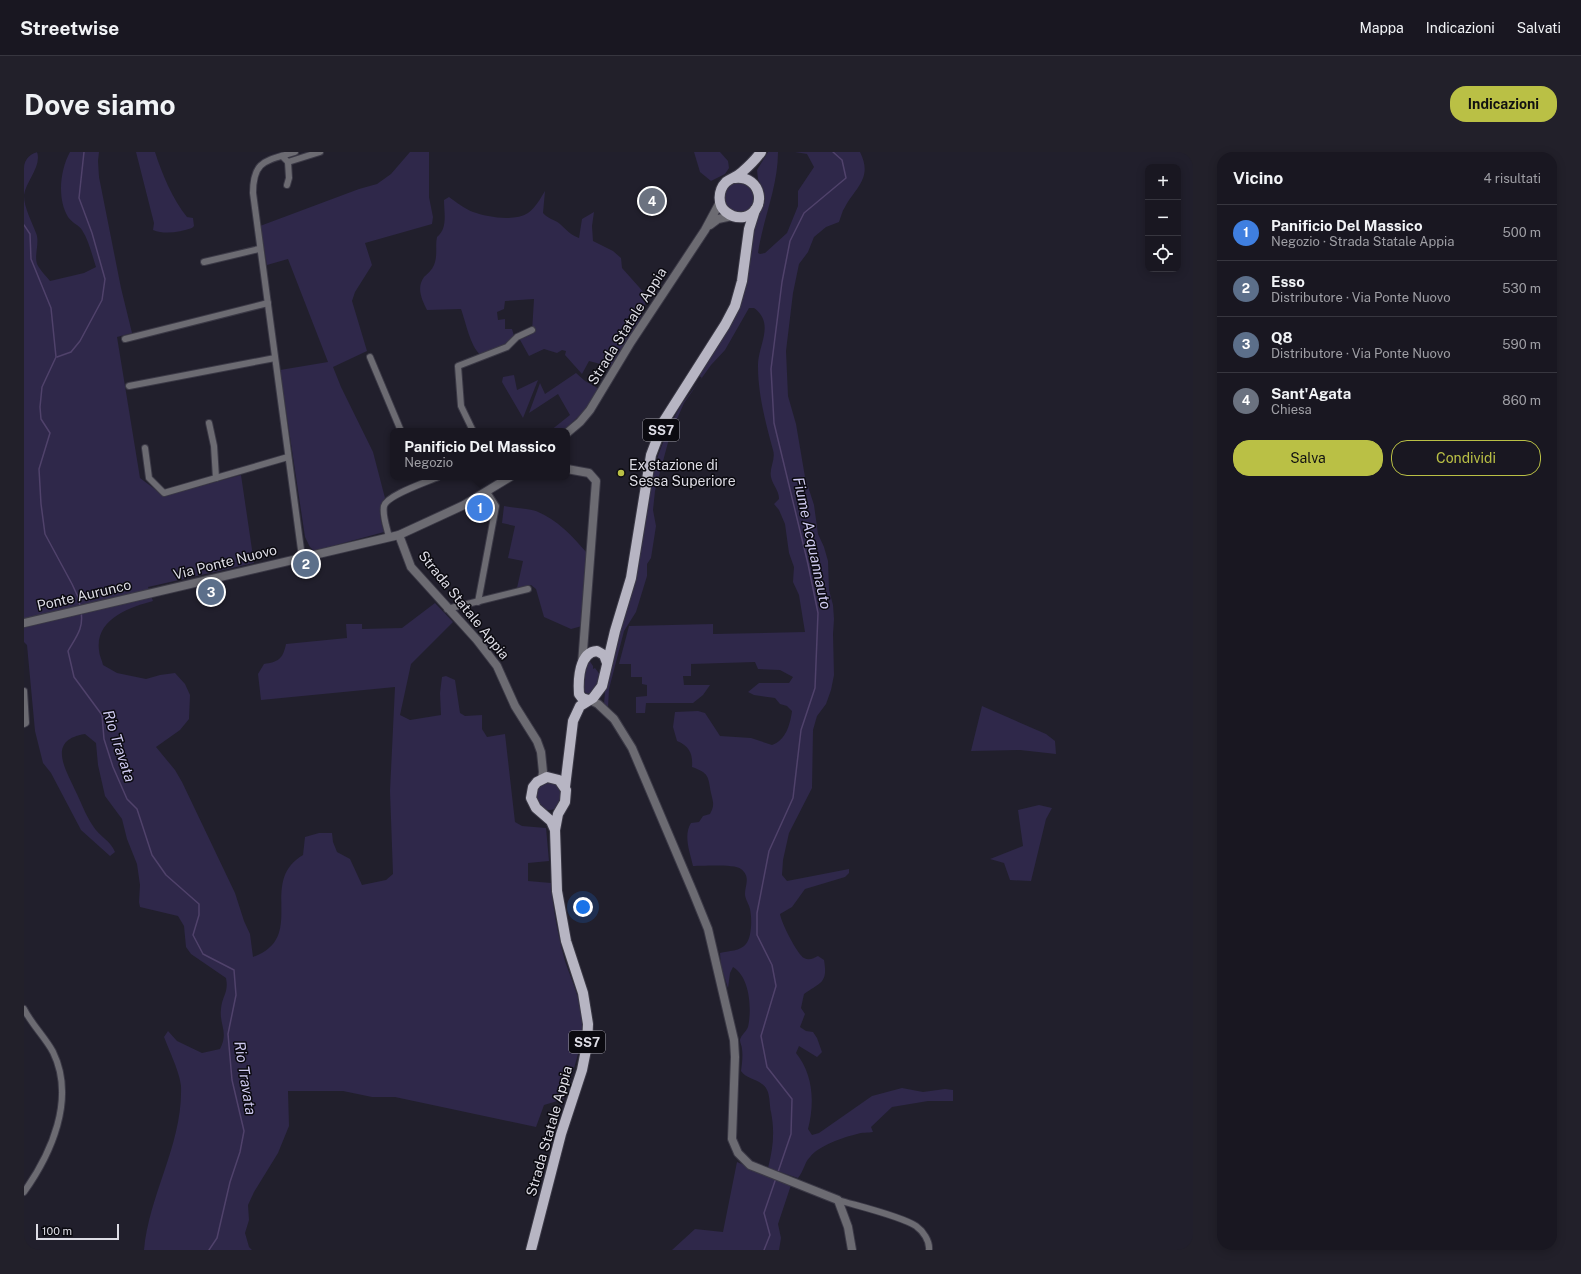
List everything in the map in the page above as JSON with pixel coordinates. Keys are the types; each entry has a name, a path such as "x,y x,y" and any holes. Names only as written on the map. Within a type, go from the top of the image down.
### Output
{"main road":[{"name":"Strada Statale Appia","path":"720,202 722,187 735,178 759,155"},
{"name":"Strada Statale Appia","path":"734,216 750,214 755,210 758,204 759,193 753,183 752,173 759,155"},
{"path":"735,178 744,178 753,183"},
{"name":"SS7","path":"720,202 724,210 744,225 747,244"},
{"name":"SS7","path":"573,721 580,706 597,694 602,686 615,632 631,578 651,455 664,421 725,325 735,306 742,281 747,244 755,210"},
{"name":"SS7","path":"565,787 566,770 582,665 587,656 597,652 615,632"},
{"path":"597,652 607,663"},
{"path":"578,688 579,694 582,698 589,700"},
{"path":"555,830 551,821 533,804 531,792 536,782 560,776 566,770"},
{"name":"Strada Statale Appia","path":"531,1250 561,1134 582,1070 588,1024 583,993 566,941 557,891 556,818 567,796 565,787 559,780 549,778"},
{"path":"541,811 553,813 561,808"}],"street":[{"path":"295,152 266,160 257,169 255,174 253,193 259,249 268,303 302,556"},
{"path":"288,162 320,152"},
{"path":"282,156 288,162 289,178 287,185"},
{"name":"Strada Statale Appia","path":"570,430 580,422 590,410 631,342 705,230 720,202"},
{"name":"Strada Statale Appia","path":"705,230 718,219 734,216"},
{"path":"204,262 259,249"},
{"path":"125,339 268,303"},
{"path":"472,428 461,406 458,366 507,347 517,337 532,330"},
{"path":"370,357 401,428"},
{"path":"129,386 275,358"},
{"path":"209,423 214,446 216,478"},
{"path":"145,448 149,478 164,493 288,457"},
{"path":"570,470 589,473 596,481 582,665"},
{"path":"422,480 424,484"},
{"path":"389,537 384,514 384,506 387,501 393,496 432,480"},
{"name":"Strada Statale Appia","path":"505,480 487,492 399,535 411,567 447,609 481,644 497,666 515,706 536,741 549,778"},
{"path":"478,602 496,506 487,492"},
{"name":"Strada Statale Appia","path":"405,553 406,542 410,534 420,525"},
{"name":"Via Ponte Nuovo","path":"150,593 302,556 399,535"},
{"path":"447,609 528,589"},
{"name":"Ponte Aurunco","path":"24,623 150,593"},
{"path":"584,643 586,646 597,652"},
{"path":"602,686 602,708"},
{"path":"24,691 27,717 26,723 24,724"},
{"path":"589,700 602,708 614,719 632,748 708,929 734,1040 736,1057 732,1139 738,1153 750,1165 770,1174 838,1200 913,1225 924,1233 930,1245 929,1250"},
{"path":"24,1009 55,1057 60,1075 62,1096 60,1115 52,1142 44,1159 24,1192"},
{"path":"838,1200 848,1227 852,1250"}],"shaded area":[{"path":"24,152 37,152 38,157 36,168 24,195"},
{"path":"70,152 99,152 99,177 121,288 132,333 117,337 140,478 164,496 241,475 254,563 148,587 153,601 134,607 116,616 108,622 103,630 99,639 99,654 103,665 117,673 146,679 175,673 185,684 190,695 189,719 180,730 156,747 175,770 182,782 235,893 250,934 253,957 269,948 278,936 281,923 281,894 284,880 290,866 303,855 305,837 319,833 332,833 333,842 337,852 350,859 362,885 386,880 393,874 390,791 395,687 261,700 258,674 264,664 279,659 286,644 347,638 346,624 362,624 362,629 402,628 435,603 453,622 411,664 400,715 410,720 441,715 440,693 442,677 446,676 455,680 460,713 465,716 482,715 482,729 487,737 505,734 515,822 522,826 546,828 549,861 528,863 528,881 551,883 554,912 560,942 579,1003 582,1020 578,1055 564,1099 544,1105 536,1127 395,1097 372,1097 343,1091 288,1091 289,1126 278,1153 254,1192 248,1205 249,1220 245,1233 249,1247 252,1250 144,1250 152,1209 177,1128 180,1107 180,1081 164,1037 168,1031 177,1041 202,1053 220,1049 224,1038 221,1009 227,983 226,978 191,954 186,947 184,926 178,916 140,907 140,885 137,864 127,839 122,819 105,796 98,765 96,743 85,734 73,737 66,742 62,749 64,764 88,818 115,852 110,856 81,830 51,773 43,763 35,731 27,645 24,642 24,200 37,237 37,264 50,281 84,273 96,267 81,228 68,217 65,210 62,202 61,184 64,167"},
{"path":"136,152 155,152 177,203 187,217 193,218 194,226 192,228 172,232 158,232 153,230 154,223"},
{"path":"410,152 429,152 429,197 433,217 432,224 365,243 372,265 355,292 352,301 367,351 333,367 341,387 373,452 385,498 382,502 380,510 384,532 314,551 310,547 305,537 280,370 328,362 288,259 267,265 260,226 359,189 377,184 391,174"},
{"path":"694,152 720,152 728,161 729,168 725,174 711,181 700,172"},
{"path":"768,152 778,152 776,178 760,240 758,253 760,254 765,253 787,233 798,206 798,191 814,167 807,154 795,152 860,152 864,161 865,169 862,182 842,212 839,222 826,227 814,237 808,252 799,264 793,293 786,351 788,396 796,424 805,477 814,505 818,534 828,561 829,590 833,605 834,619 834,675 826,704 817,716 813,730 812,788 789,833 783,860 782,875 787,881 849,869 849,873 845,877 805,889 792,907 780,914 783,924 797,951 804,958 811,959 818,956 824,960 824,978 819,984 804,994 801,1008 805,1014 800,1027 806,1031 813,1032 822,1052 817,1057 799,1046 796,1053 806,1070 811,1089 812,1099 808,1129 812,1135 819,1133 872,1096 902,1088 923,1092 945,1089 953,1090 953,1101 928,1101 892,1107 871,1127 873,1132 859,1133 819,1149 808,1159 802,1173 798,1178 768,1168 773,1133 768,1093 762,1084 745,1075 741,1071 742,1048 740,1040 748,1027 750,1011 748,994 743,978 733,967 730,973 728,988 721,967 720,953 741,948 748,941 751,927 751,917 745,896 747,878 744,872 738,867 693,866 687,839 689,828 691,823 699,822 703,816 710,814 713,808 713,801 707,776 702,771 692,767 690,751 685,745 677,741 673,727 675,712 698,711 705,713 720,736 751,738 772,745 777,743 784,736 790,722 792,711 787,706 780,704 775,698 754,695 748,692 759,683 789,683 793,677 780,670 758,669 755,662 691,664 691,676 683,676 684,685 710,685 703,695 693,703 646,703 645,713 636,713 636,697 647,696 647,685 642,684 642,677 631,677 631,664 619,664 629,626 713,624 713,634 805,632 799,595 793,582 794,567 789,553 785,524 779,510 774,504 779,499 771,477 774,453 763,409 758,377 758,359 765,328 764,321 754,308 749,308 725,350 711,365 702,378 698,375 742,293 749,270 755,218 765,201 764,191 758,179 757,170"},
{"path":"739,181 750,186 755,197 750,208 739,213 728,208 723,197 728,186"},
{"path":"545,191 543,213 579,238 582,219 594,212 592,226 593,241 613,251 621,258 622,268 647,296 638,324 612,367 589,361 582,374 565,355 566,351 562,350 557,353 544,349 529,356 519,338 532,332 534,299 505,301 504,309 497,312 498,320 505,319 505,329 512,329 514,336 506,345 480,354 471,340 461,309 427,310 423,302 420,285 424,277 434,265 437,237 444,225 444,200 449,197 470,211 486,216 508,218 522,216 531,211"},
{"path":"576,373 585,381 599,389 584,411 566,428 554,428 570,415 558,394 529,413 540,383 545,394"},
{"path":"514,375 517,390 538,380 523,418 502,382 503,377"},
{"path":"699,382 684,403 670,435 655,491 653,510 656,526 651,558 647,564 647,576 636,612 624,631 609,689 608,708 604,704 606,680 648,488 670,425 681,405"},
{"path":"504,506 532,510 544,515 564,529 587,553 582,626 571,629 544,617 536,589 531,585 517,588 523,561 508,558 515,526 502,523"},
{"path":"589,660 593,666 593,669 595,668 601,676 599,683 589,694 584,692 583,672"},
{"path":"982,706 1046,734 1055,741 1056,754 1020,750 971,751"},
{"path":"549,782 559,786 563,796 559,806 549,810 539,806 535,796 539,786"},
{"path":"1039,805 1052,808 1046,819 1031,881 1010,880 1004,863 990,859 1023,846 1018,810"},
{"path":"737,1162 791,1185 778,1224 781,1238 779,1250 672,1250 695,1229 723,1232"}],"waterway":[{"path":"57,357 71,352 80,341 102,300 105,279 92,233 79,198 84,152"},
{"name":"Fiume Acquannauto","path":"778,1172 791,1134 792,1099 767,1067 761,1036 776,986 772,965 757,935 757,913 769,851 793,798 801,730 815,688 818,613 808,564 774,423 771,369 782,282 790,241 804,213 846,178 842,160 833,152"},
{"name":"Rio Travata","path":"24,225 30,234 31,259 51,308 56,357 42,387 40,407 41,419 50,433 39,469 41,504 45,534 72,584 80,606"},
{"name":"Rio Travata","path":"81,612 82,618 80,628 68,651 74,677 102,715 104,739 113,767 127,799 137,809 152,855 166,875 199,904 199,915 193,935 203,954 234,970 236,995 228,1034 232,1080 244,1131 240,1152 230,1182 217,1238 209,1250"},
{"name":"Fiume Acquannauto","path":"764,1250 770,1235 764,1213 776,1178"}],"place":[{"name":"Sant'Agata","path":"652,201"},
{"name":"Ex stazione di Sessa Superiore","path":"621,473"},
{"name":"Panificio Del Massico","path":"480,508"},
{"name":"Esso","path":"306,564"},
{"name":"Q8","path":"211,592"}]}
